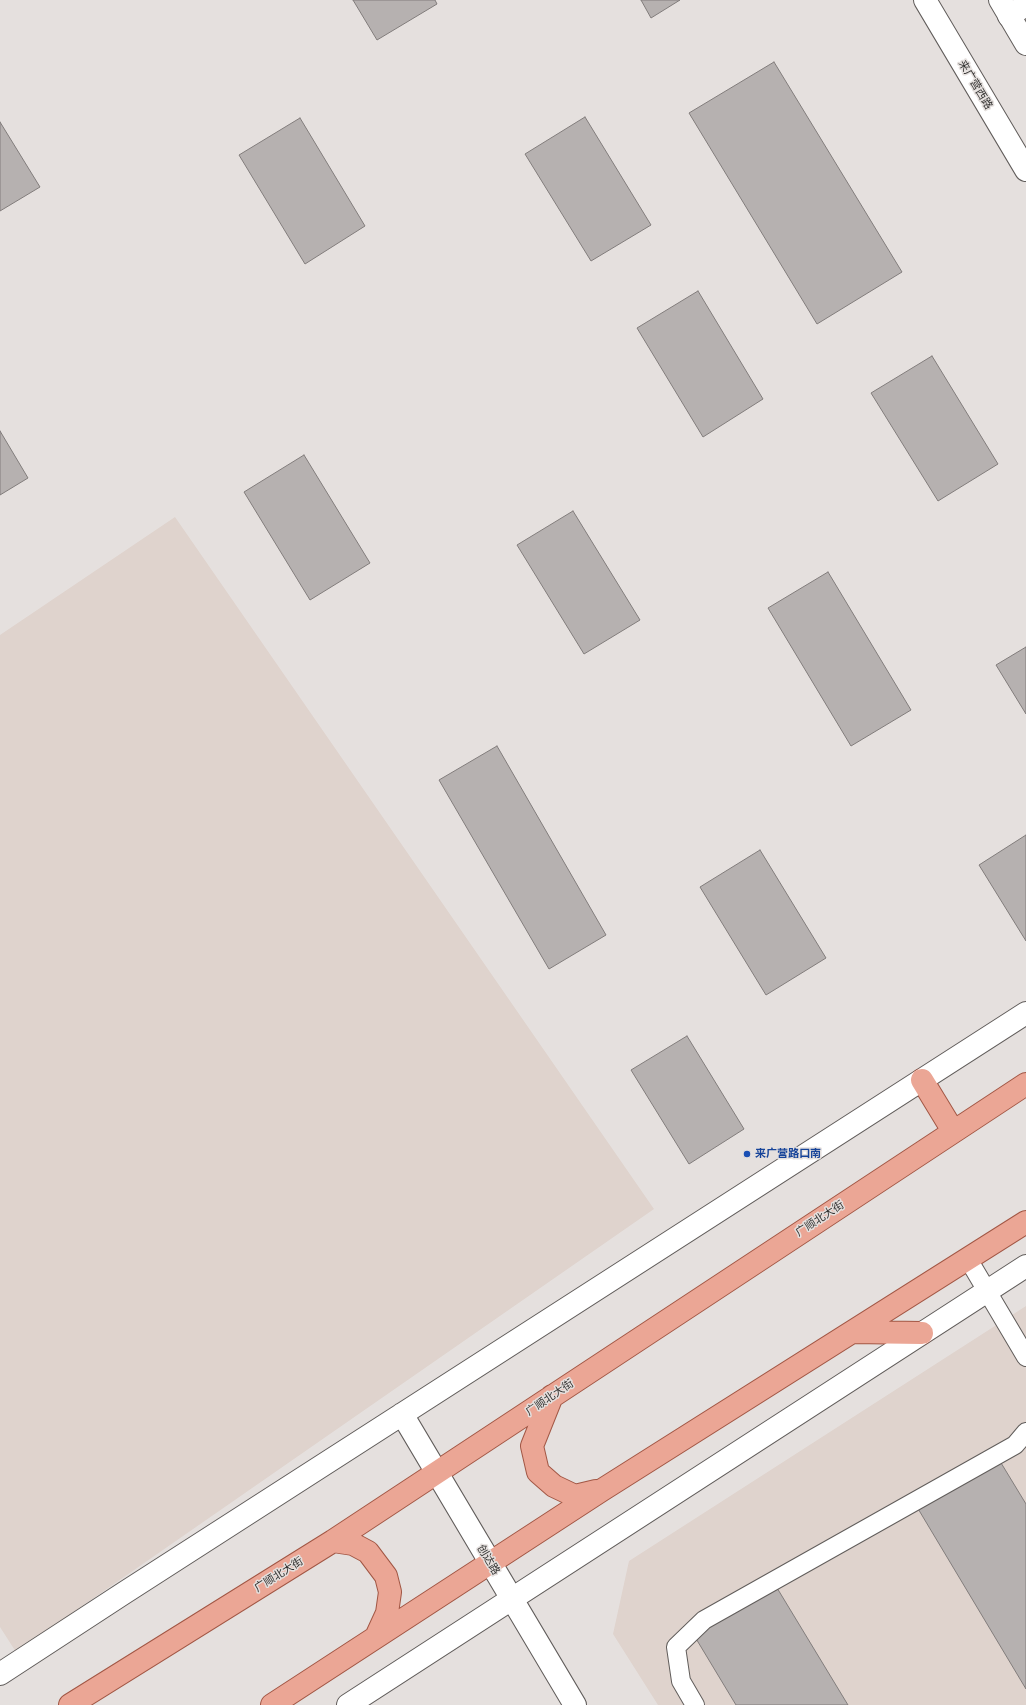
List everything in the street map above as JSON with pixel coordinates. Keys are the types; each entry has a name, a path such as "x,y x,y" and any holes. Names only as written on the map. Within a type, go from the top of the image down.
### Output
{"main road":[{"path":"922,1080 954,1131"},
{"name":"广顺北大街","path":"70,1705 333,1541 1026,1084"},
{"path":"272,1705 602,1490 1026,1222"},
{"path":"852,1332 922,1333"},
{"path":"552,1396 532,1446 538,1472 554,1486 575,1496 602,1490"},
{"path":"333,1541 354,1544 368,1552 386,1576 390,1592 387,1613 376,1637"}],"street":[{"name":"来广营西路","path":"925,0 1026,170"},
{"path":"1012,7 1026,44"},
{"path":"0,1674 1026,1013"},
{"path":"348,1705 1026,1266"},
{"name":"创达路","path":"402,1414 511,1600 575,1705"}],"lane":[{"path":"968,1259 1026,1357"},
{"path":"695,1705 681,1681 676,1647 704,1620 1015,1445 1026,1432"}],"shaded area":[{"path":"175,517 654,1209 16,1652 0,1627 0,635"},
{"path":"1026,1306 1026,1705 658,1705 613,1634 629,1561"}],"building":[{"path":"353,0 435,0 437,4 377,40"},
{"path":"641,0 680,0 651,18"},
{"path":"774,62 902,272 817,324 689,113"},
{"path":"585,117 651,225 591,261 525,154"},
{"path":"300,118 365,226 305,264 239,155"},
{"path":"0,122 40,187 0,211"},
{"path":"698,291 763,399 703,437 637,328"},
{"path":"932,356 998,464 938,501 871,393"},
{"path":"0,431 28,478 0,495"},
{"path":"304,455 370,563 310,600 244,492"},
{"path":"573,511 640,620 584,654 517,545"},
{"path":"828,572 911,710 851,746 768,608"},
{"path":"1026,647 1026,714 996,665"},
{"path":"497,746 606,935 549,969 439,780"},
{"path":"1026,835 1026,941 979,865"},
{"path":"760,850 826,958 766,995 700,887"},
{"path":"687,1036 744,1129 689,1164 631,1070"},
{"path":"995,1453 1026,1504 1026,1689 914,1502"},
{"path":"771,1578 848,1705 736,1705 689,1627"}],"place":[{"name":"来广营路口南","path":"747,1154"}]}
